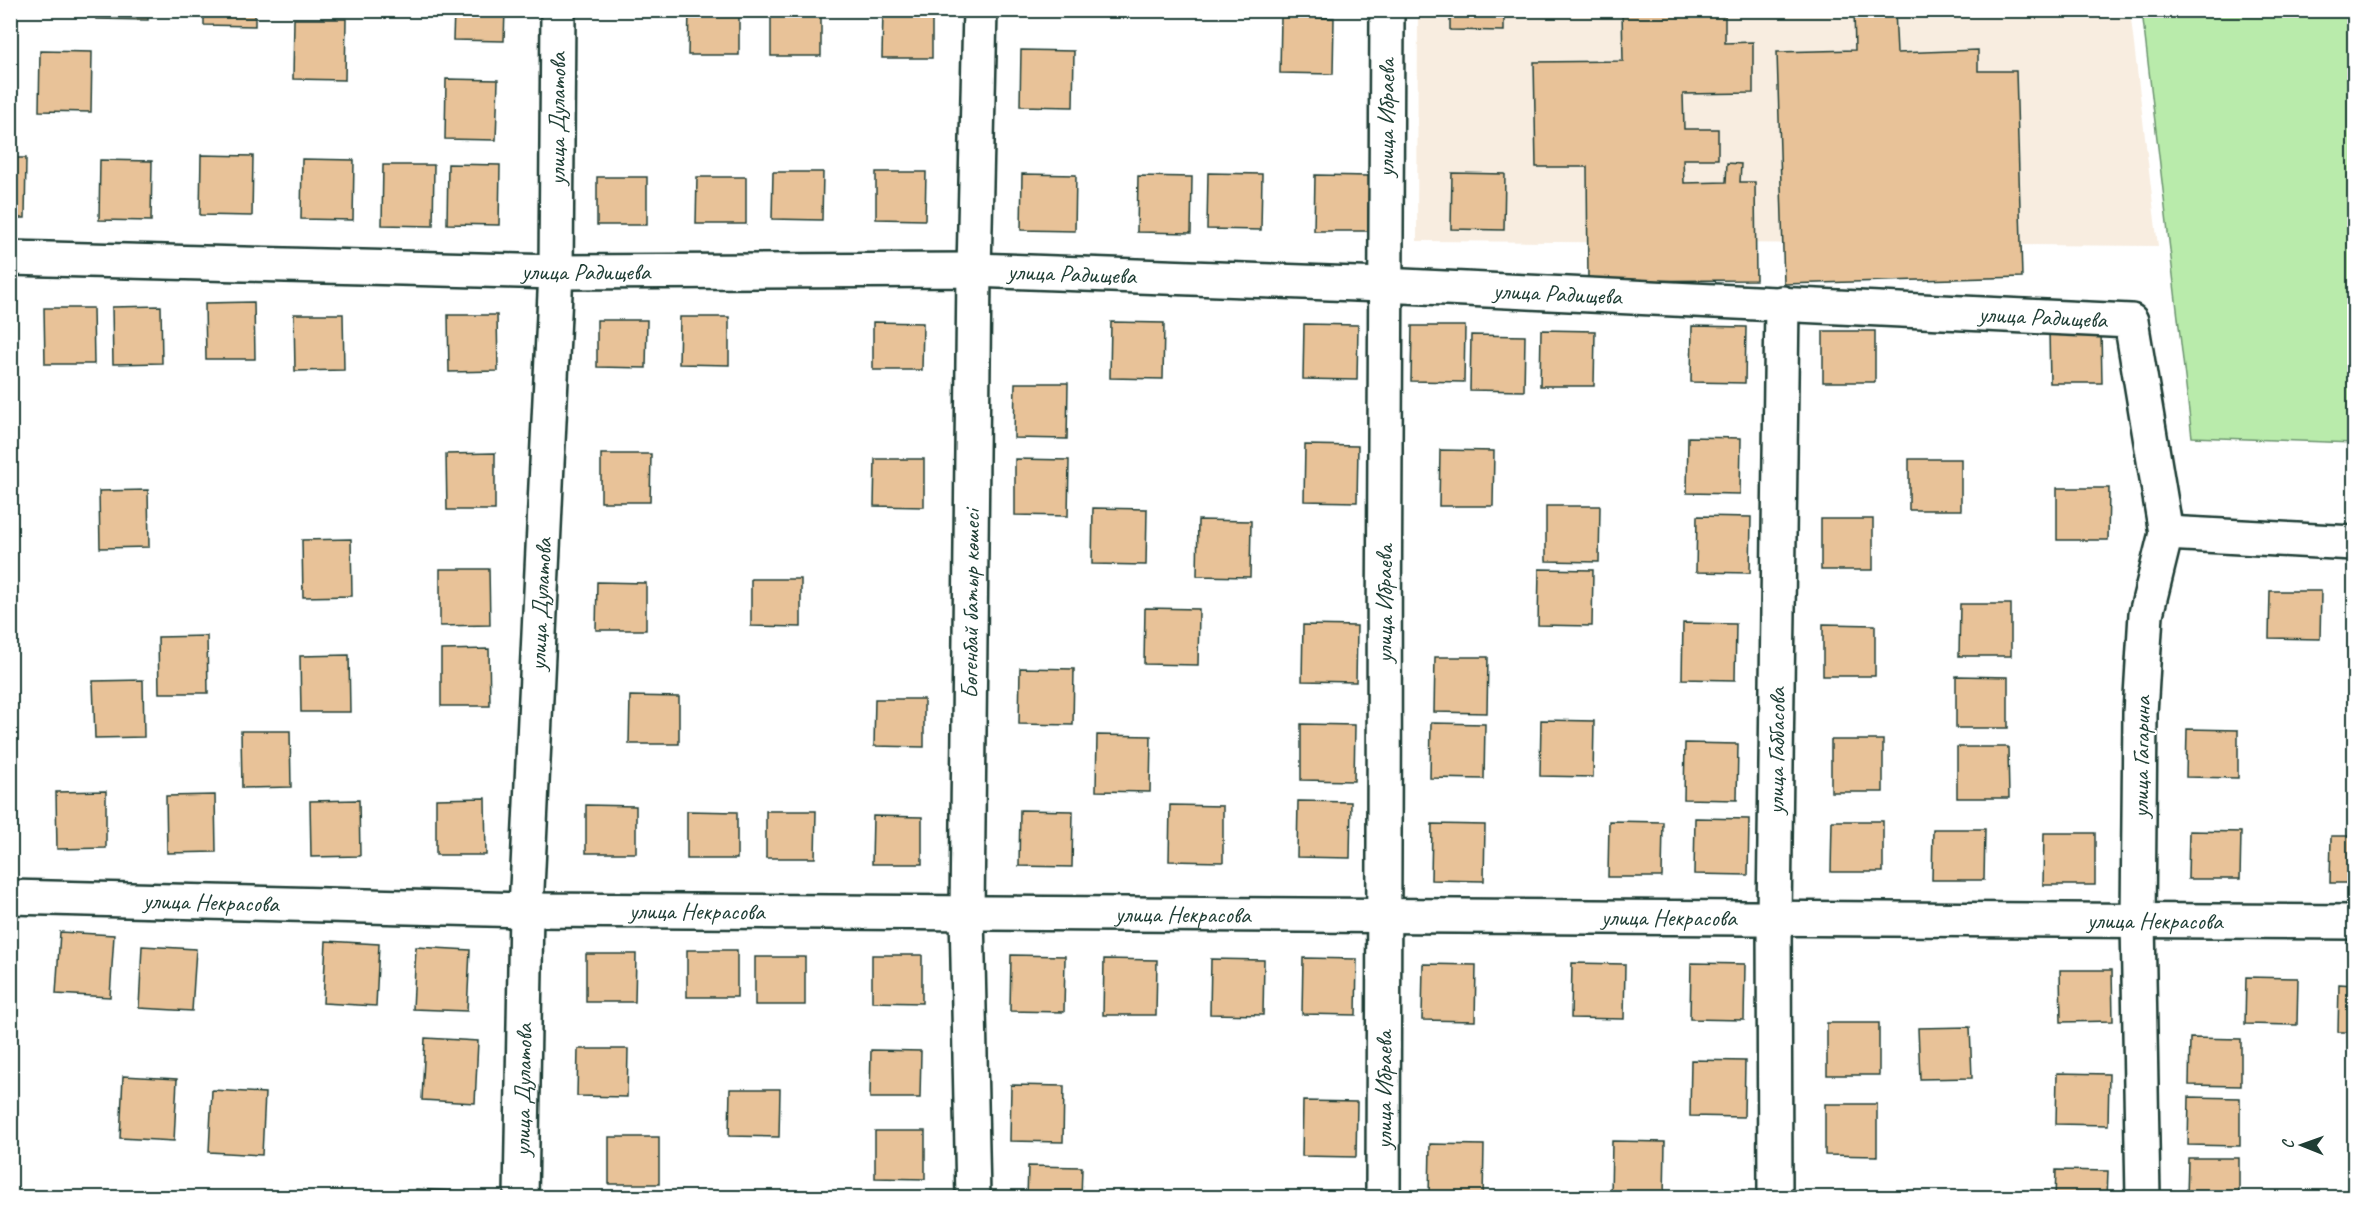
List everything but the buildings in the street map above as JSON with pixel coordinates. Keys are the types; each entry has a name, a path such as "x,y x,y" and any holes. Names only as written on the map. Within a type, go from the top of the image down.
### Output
{"street":[{"name":"улица Дулатова","path":"521,1197 526,910 556,272 558,10"},
{"name":"Бөгенбай батыр көшесі","path":"973,1197 967,913 974,270 980,10"},
{"name":"улица Ибраева","path":"1383,1197 1385,916 1383,285 1387,10"},
{"name":"улица Радищева","path":"10,258 556,272 974,270 1383,285 2131,321"},
{"name":"улица Габбасова","path":"1775,1197 1774,918 1782,303"},
{"name":"улица Гагарина","path":"2131,321 2166,533 2146,614 2140,713 2138,921 2143,1197"},
{"path":"2166,533 2355,543"},
{"name":"улица Некрасова","path":"10,897 526,910 2355,922"}],"shaded area":[{"path":"1418,11 2130,11 2158,246 1417,241"}],"green space":[{"path":"2142,11 2354,11 2354,443 2192,437"}]}
